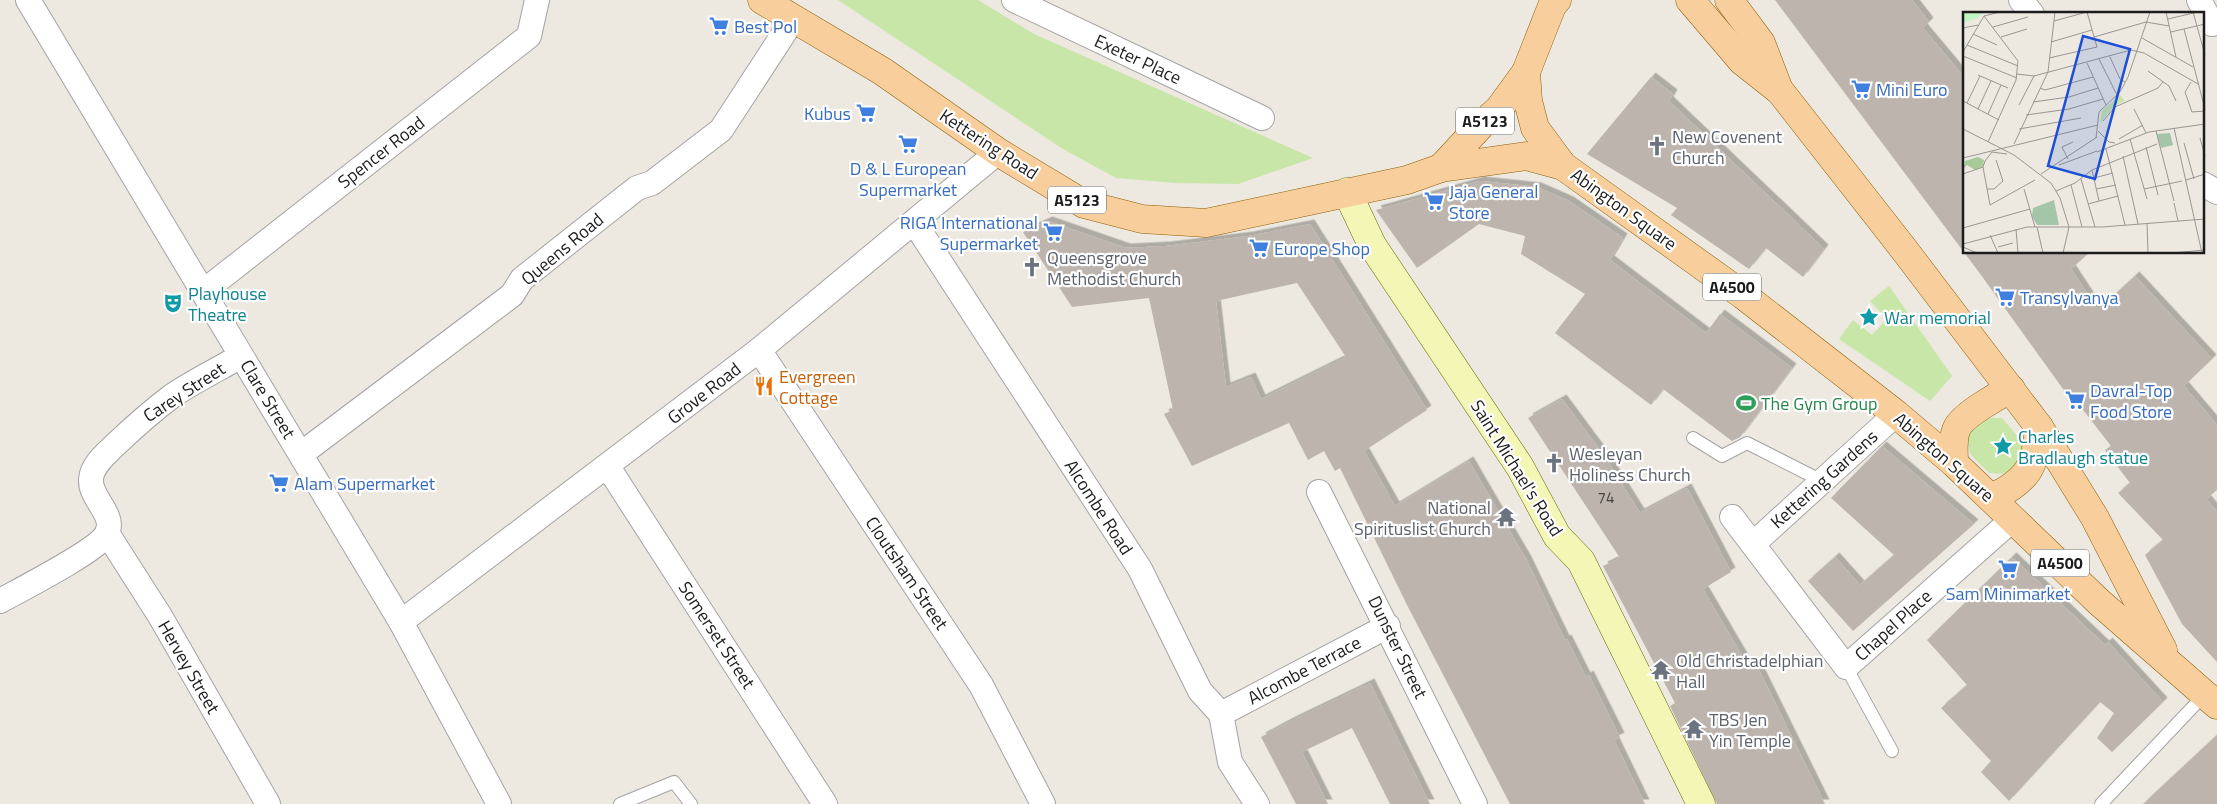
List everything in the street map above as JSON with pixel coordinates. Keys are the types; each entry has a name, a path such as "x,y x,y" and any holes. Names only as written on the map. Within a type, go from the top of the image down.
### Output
{"main road":[{"name":"Kettering Road","path":"762,0 882,71 998,152 1084,204 1142,219 1206,223 1407,180 1441,168"},
{"name":"Abington Square","path":"1690,0 1742,61 1780,91 2039,426 2095,518 2168,661"},
{"name":"A4500","path":"1730,0 1761,43 1780,91"},
{"name":"Abington Square","path":"1554,2 1526,72 1528,101 1535,128 1563,166 1743,295 1896,414 1954,463 2099,602 2211,699"},
{"name":"A5123","path":"1441,168 1481,125 1499,110 1526,72"},
{"name":"A5123","path":"1441,168 1526,156 1563,166"},
{"path":"1954,463 1953,444 1957,427 1988,400 2011,389"},
{"path":"1991,498 2009,490 2033,465 2038,447 2039,426"}],"street":[{"name":"Clare Street","path":"28,0 402,622 499,804"},
{"name":"Spencer Road","path":"204,291 529,36 538,0"},
{"name":"Exeter Place","path":"1014,0 1262,118"},
{"path":"2021,0 2030,12"},
{"path":"2199,0 2211,25"},
{"name":"Queens Road","path":"301,454 512,295 522,280 638,188 652,183 721,130 794,18"},
{"name":"Grove Road","path":"402,622 608,467 759,350 998,152"},
{"path":"2204,185 2217,192"},
{"name":"Saint Michael's Road","path":"1347,192 1372,245 1520,467 1557,536 1580,561 1701,804"},
{"name":"Alcombe Road","path":"914,222 1140,569 1200,691 1221,714"},
{"name":"Cloutsham Street","path":"759,350 981,685 1043,804"},
{"name":"Carey Street","path":"107,533 109,522 91,485 93,472 102,458 137,424 174,395 242,356"},
{"name":"Kettering Gardens","path":"1753,544 1896,414"},
{"name":"Somerset Street","path":"608,467 825,804"},
{"name":"Dunster Street","path":"1319,492 1388,626 1474,804"},
{"name":"Chapel Place","path":"1732,518 1846,667 2013,519"},
{"path":"0,602 88,550 107,533"},
{"name":"Hervey Street","path":"107,533 160,616 268,804"},
{"name":"Alcombe Terrace","path":"1221,714 1388,626"},
{"path":"1221,714 1230,762 1257,804"}],"lane":[{"path":"1692,438 1722,456 1747,442 1822,481"},
{"path":"1846,667 1861,691 1892,751"},
{"path":"2101,804 2211,699"},
{"path":"620,804 674,782 691,804"}],"green space":[{"path":"838,0 978,0 1034,34 1313,158 1238,184 1175,183 1116,178 1063,149"},
{"path":"1889,286 1952,376 1930,401 1839,339 1853,320 1872,335 1887,319 1870,301"},
{"path":"1986,418 2002,418 2023,443 2022,460 2007,474 1989,473 1970,454 1967,436"}],"building":[{"path":"1775,0 1912,0 1929,22 1923,28 1963,76 1963,251"},
{"path":"1651,77 1673,94 1669,101 1824,249 1803,277 1766,248 1749,269 1671,215 1677,208 1587,154"},
{"path":"1480,181 1537,187 1569,201 1623,238 1610,260 1706,333 1720,314 1792,368 1740,437 1732,441 1663,389 1651,405 1555,333 1585,294 1521,254 1525,236 1479,224 1417,268 1376,210"},
{"path":"1048,221 1126,248 1166,246 1249,236 1310,224 1427,410 1364,451 1395,506 1469,461 1527,561 1565,640 1567,639 1586,677 1589,675 1620,737 1614,740 1645,804 1510,804 1407,605 1340,468 1335,471 1324,451 1308,460 1289,423 1192,466 1164,414 1173,410 1149,298 1072,307 1023,232","holes":["1297,283 1346,357 1261,399 1251,377 1226,387 1216,301"]},
{"path":"1965,254 2088,254 2071,269 2098,310 2135,276 2212,359 2184,386 2217,425 2217,490 2206,499 2217,512 2217,662 2182,624 2145,555 2163,540 2118,493 2130,483 2105,450 2111,446 2070,393 2068,396"},
{"path":"1562,399 1605,457 1640,513 1687,488 1731,572 1703,589 1748,666 1755,662 1825,804 1717,804 1670,706 1675,703 1603,566 1620,558 1528,418"},
{"path":"1882,446 1974,524 1853,631 1808,581 1835,557 1860,585 1894,555 1831,498"},
{"path":"2012,557 2105,645 2108,642 2163,702 2112,752 2097,738 2114,713 2100,702 2009,801 1981,772 1991,761 1941,708 1967,685 1927,640"},
{"path":"1370,683 1430,804 1390,804 1352,728 1302,752 1328,804 1296,804 1261,737"},
{"path":"2217,735 2217,804 2143,804"}],"place":[{"name":"Best Pol","path":"719,26"},
{"name":"Mini Euro","path":"1861,89"},
{"name":"Kubus","path":"866,113"},
{"name":"D & L European Supermarket","path":"908,144"},
{"name":"New Covenent Church","path":"1657,146"},
{"name":"Jaja General Store","path":"1434,201"},
{"name":"RIGA International Supermarket","path":"1053,232"},
{"name":"Europe Shop","path":"1259,248"},
{"name":"Queensgrove Methodist Church","path":"1032,267"},
{"name":"Transylvanya","path":"2005,297"},
{"name":"Playhouse Theatre","path":"173,303"},
{"name":"War memorial","path":"1869,317"},
{"name":"Evergreen Cottage","path":"764,386"},
{"name":"Davral-Top Food Store","path":"2075,400"},
{"name":"The Gym Group","path":"1746,403"},
{"name":"Charles Bradlaugh statue","path":"2003,446"},
{"name":"Wesleyan Holiness Church","path":"1554,463"},
{"name":"Alam Supermarket","path":"279,483"},
{"name":"National Spirituslist Church","path":"1506,517"},
{"name":"Sam Minimarket","path":"2008,569"},
{"name":"Old Christadelphian Hall","path":"1661,670"},
{"name":"TBS Jen Yin Temple","path":"1694,729"}]}
